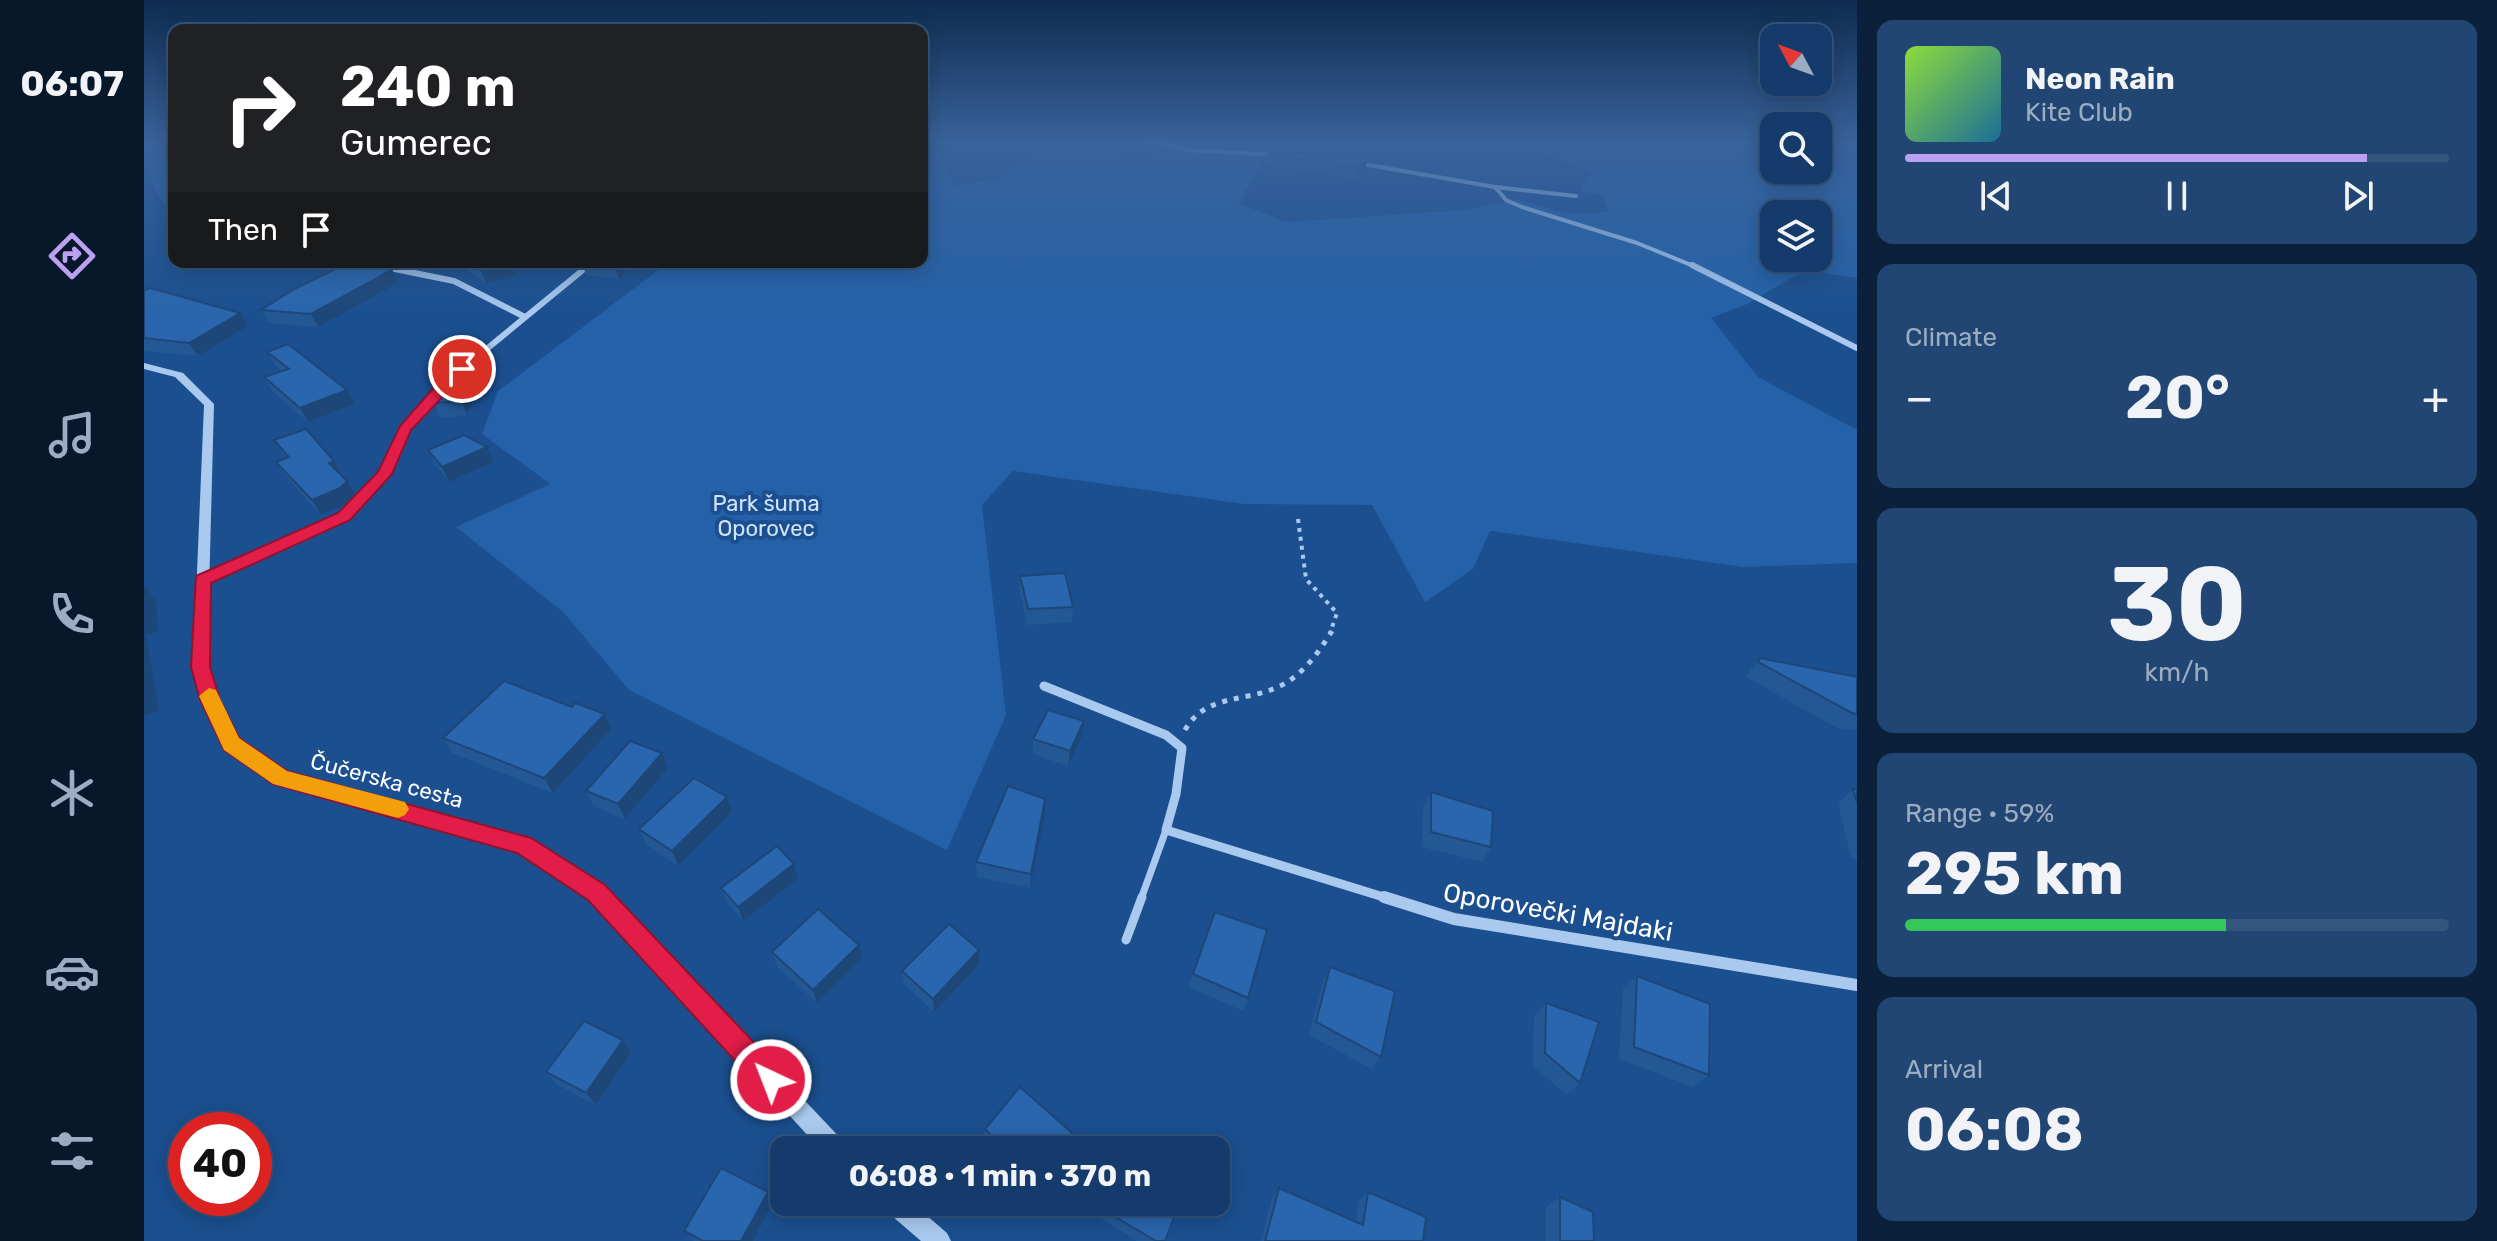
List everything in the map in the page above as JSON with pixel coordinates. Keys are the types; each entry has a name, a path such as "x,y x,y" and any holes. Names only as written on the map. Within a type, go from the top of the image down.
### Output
{"street":[{"path":"1505,199 1522,207 1636,241 1677,258 1796,321 1857,348"},
{"path":"390,268 406,274 454,281 525,317"},
{"path":"465,367 585,268"},
{"name":"Čučerska cesta","path":"144,366 179,375 209,404 200,667 210,700 231,744 281,778 523,845 597,893 823,1136"},
{"path":"202,580 344,517 385,474 405,429 453,376"},
{"path":"1044,686 1166,735 1182,748 1176,794 1166,830"},
{"name":"Oporovečki Majdaki","path":"1166,830 1454,919 1857,985"},
{"path":"910,1216 939,1241"}],"lane":[{"path":"1126,940 1166,830"}],"path":[{"path":"1182,748 1186,726 1204,707 1238,695 1270,691 1297,677 1336,625 1337,613 1306,579 1298,519"}],"green space":[{"name":"Park šuma Oporovec","path":"928,199 1241,199 1239,203 1285,222 1464,210 1518,200 1569,214 1609,212 1604,199 1857,199 1857,278 1818,272 1832,272 1832,200 1760,200 1760,272 1802,272 1747,304 1711,318 1758,377 1857,430 1857,563 1743,567 1490,531 1473,569 1425,602 1372,505 1244,504 1013,471 982,505 1006,715 947,850 629,690 563,612 456,527 550,484 482,434 498,391 661,268 928,268"}],"building":[{"path":"338,268 392,270 311,314 261,310 296,288"},
{"path":"150,288 240,313 189,343 144,338 144,290"},
{"path":"288,344 347,390 300,408 264,377 289,369 267,352"},
{"path":"465,356 478,364 461,401 434,403 451,367"},
{"path":"306,429 334,461 329,463 347,481 340,488 312,500 276,462 289,457 274,440"},
{"path":"464,435 487,447 442,467 428,450"},
{"path":"1065,573 1073,607 1028,609 1020,576"},
{"path":"1760,658 1857,677 1857,714 1758,662"},
{"path":"504,681 572,707 575,703 605,714 544,778 443,738"},
{"path":"1048,710 1084,721 1070,751 1033,739"},
{"path":"630,741 662,753 618,804 586,791"},
{"path":"694,778 727,797 672,851 639,829"},
{"path":"1008,786 1045,799 1031,874 976,862"},
{"path":"1431,792 1493,811 1491,847 1431,832"},
{"path":"777,846 794,864 738,907 721,888"},
{"path":"818,909 859,945 813,990 772,952"},
{"path":"1215,912 1267,930 1248,998 1193,974"},
{"path":"949,924 979,950 933,999 902,971"},
{"path":"1330,967 1395,991 1381,1057 1316,1022"},
{"path":"1637,976 1710,1004 1709,1075 1634,1047"},
{"path":"1546,1003 1599,1022 1580,1083 1545,1053"},
{"path":"584,1021 623,1040 586,1093 546,1072"},
{"path":"1020,1087 1072,1133 1070,1136 992,1136 985,1129"},
{"path":"721,1168 768,1192 741,1241 703,1241 684,1231"},
{"path":"1279,1188 1363,1225 1368,1192 1426,1217 1423,1241 1265,1241"},
{"path":"1560,1197 1593,1212 1594,1241 1560,1241"},
{"path":"1114,1216 1175,1216 1165,1241 1156,1241"}],"slow traffic":[{"path":"209,696 231,744 281,778 398,809"}],"route":[{"path":"462,369 441,386 405,429 385,474 344,517 202,580 200,667 210,700 231,744 281,778 523,845 597,893 771,1080"}]}
